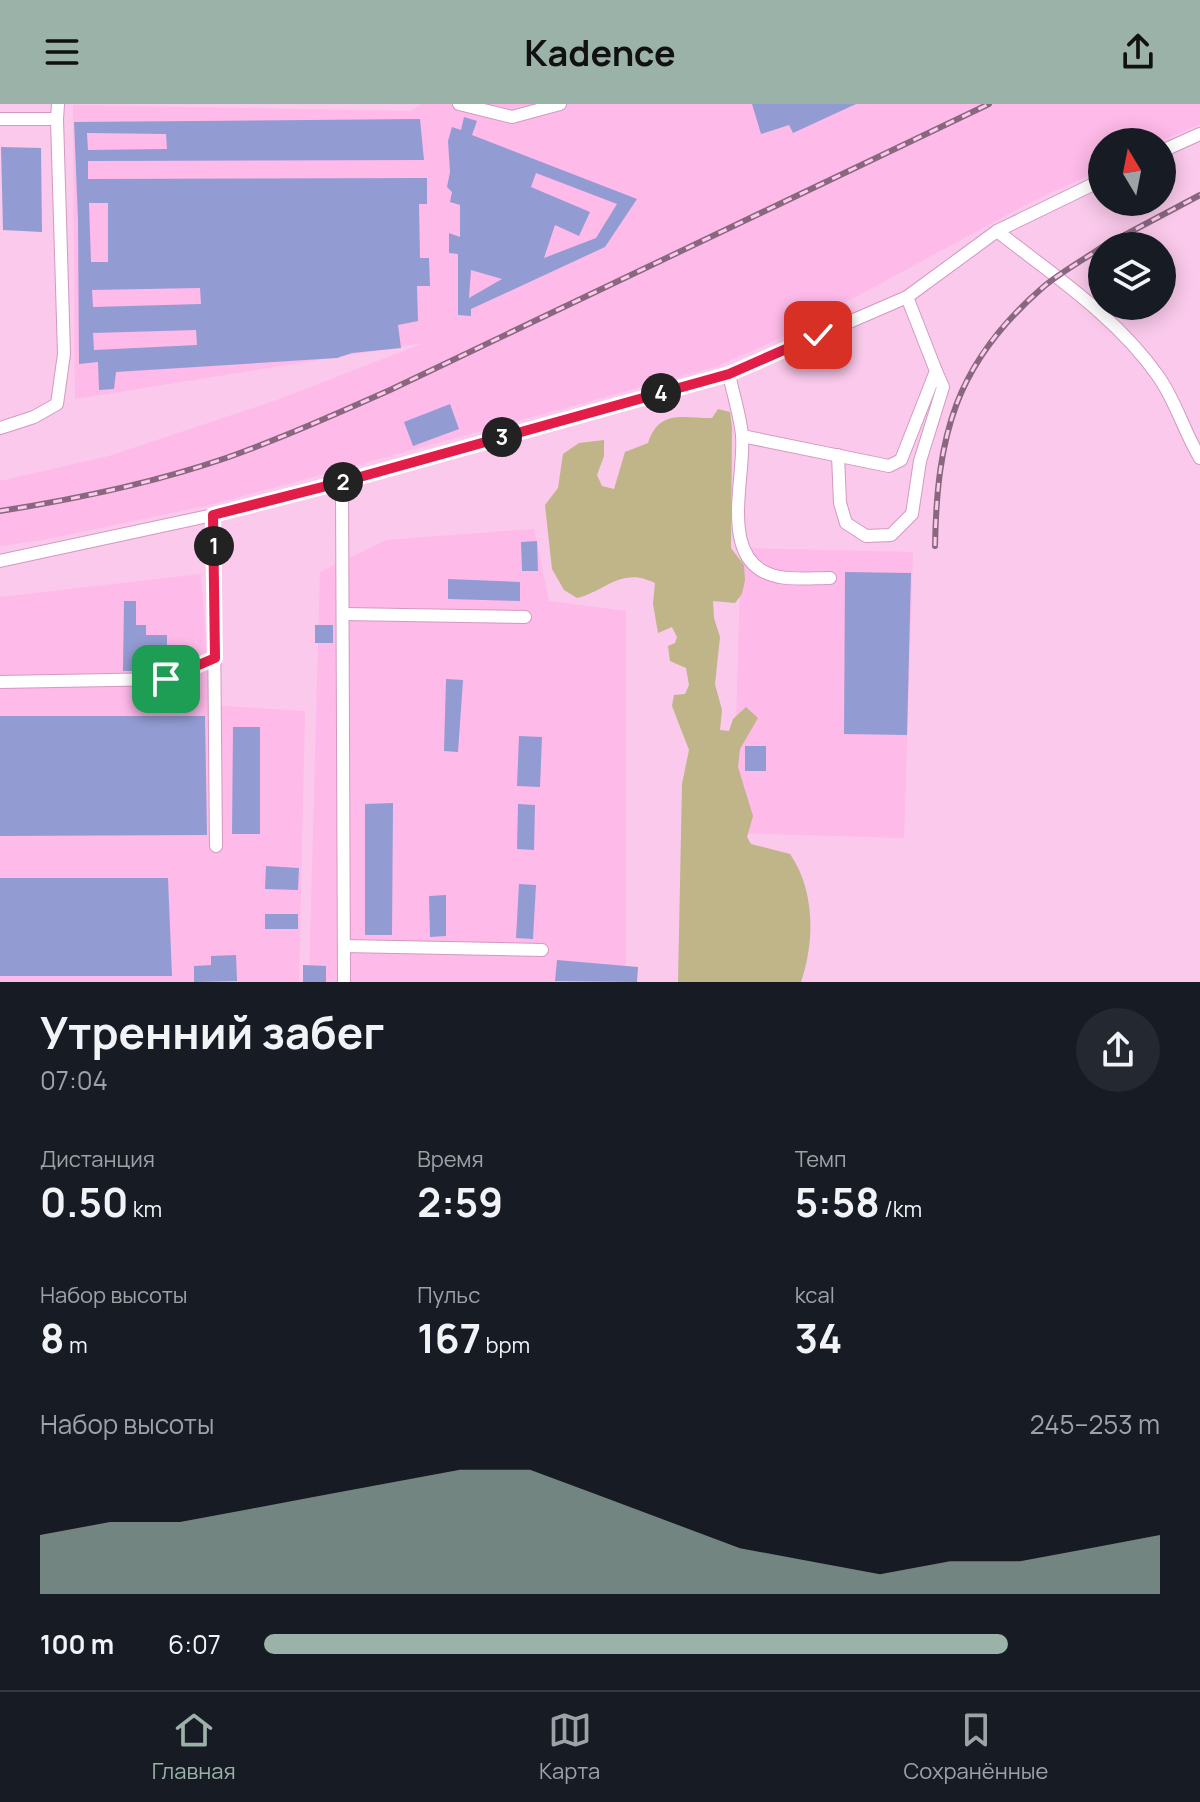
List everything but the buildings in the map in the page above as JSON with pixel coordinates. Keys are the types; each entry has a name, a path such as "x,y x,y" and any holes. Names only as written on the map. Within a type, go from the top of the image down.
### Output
{"street":[{"path":"0,428 34,417 57,404 60,391 64,354 58,104"},
{"path":"459,104 512,117 560,104"},
{"path":"0,119 57,119"},
{"path":"1176,145 1200,134"},
{"path":"0,561 213,515 342,482 729,374 907,297 997,231 1088,187"},
{"path":"997,231 1095,309 1141,354 1172,399 1187,437 1200,458"},
{"path":"838,455 840,503 846,523 866,536 891,535 912,514 920,461 943,387 907,297"},
{"path":"742,436 889,466 901,460 936,371"},
{"path":"729,374 742,436 737,518 743,552 757,568 778,577 830,578"},
{"path":"342,482 344,982"},
{"path":"213,515 216,846"},
{"path":"344,614 525,617"},
{"path":"0,682 166,679 215,658"},
{"path":"344,946 542,950"}],"shaded area":[{"path":"422,104 1200,104 1200,124 1176,134 1176,128 1088,128 1088,176 1031,202 774,341 715,367 210,505 0,546 0,481 109,456 277,400 424,343 75,399 73,105 411,111"},
{"path":"718,409 730,412 731,548 744,565 745,580 742,594 735,603 713,601 720,637 715,684 722,710 720,730 729,731 733,719 746,707 758,718 740,749 738,767 753,816 747,837 751,844 790,854 804,883 810,933 801,982 678,982 682,784 689,750 672,706 674,695 685,694 689,685 686,668 670,661 668,646 675,643 677,637 672,627 658,633 653,604 655,583 643,578 623,578 577,598 564,590 552,569 545,505 558,488 563,454 579,443 604,440 604,456 597,475 602,486 614,489 625,452 648,443 658,425 673,418 712,418"},
{"path":"534,529 549,601 626,611 626,982 309,982 320,572 386,540"},
{"path":"741,548 913,552 904,838 733,833"},
{"path":"201,574 210,705 305,711 299,982 0,982 0,597"}],"railway":[{"path":"0,511 143,483 226,458 288,434 390,390 989,104"},
{"path":"1130,232 1200,195"},
{"path":"935,546 940,470 956,404 970,374 988,345 1012,317 1048,283 1088,256"}],"route":[{"path":"166,679 215,658 213,515 729,374 818,335"}]}
